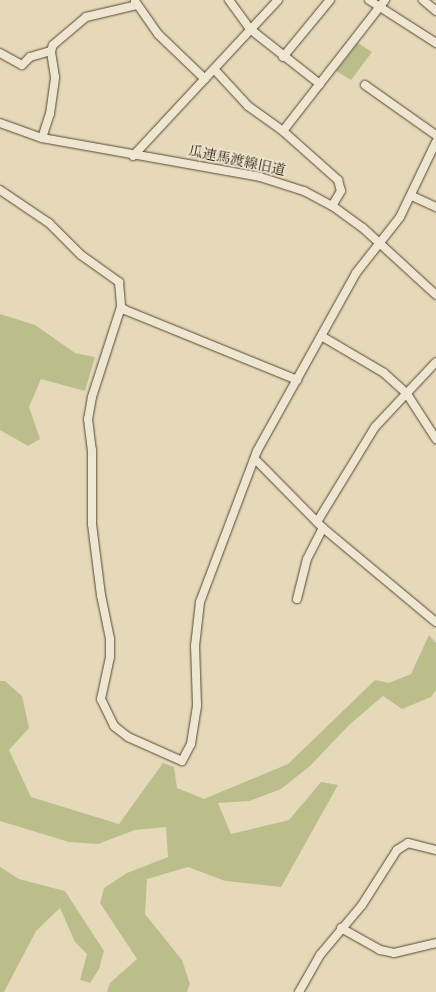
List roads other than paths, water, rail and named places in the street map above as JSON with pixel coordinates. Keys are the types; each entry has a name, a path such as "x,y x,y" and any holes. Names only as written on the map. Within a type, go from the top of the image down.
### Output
{"street":[{"path":"230,0 250,29 283,57 320,84"},
{"path":"133,156 278,0"},
{"path":"283,57 330,0"},
{"path":"369,0 436,43"},
{"path":"282,131 385,0"},
{"path":"423,0 435,8"},
{"path":"0,53 22,65 30,57 51,51 61,36 86,17 136,2 158,34 205,79"},
{"path":"42,138 50,114 55,77 51,51"},
{"path":"214,68 248,106 282,131 338,180 341,191 332,206"},
{"path":"365,85 436,134"},
{"name":"瓜連馬渡線旧道","path":"0,123 42,138 133,156 266,178 304,191 332,206 380,244 436,295"},
{"path":"0,190 49,223 81,255 119,282 120,307 92,397 88,419 92,450 92,524 101,595 110,639 110,656 101,699 114,726 128,737 182,761 191,744 196,705 194,662 200,602 255,459 356,274 380,244 412,196 436,142"},
{"path":"412,196 436,207"},
{"path":"120,307 297,380"},
{"path":"322,337 384,372 407,394 436,439"},
{"path":"297,599 307,559 320,525 375,427 436,362"},
{"path":"255,459 320,525 436,622"},
{"path":"299,992 320,955 341,928 362,905 402,845 414,844 436,850"},
{"path":"341,928 380,950 394,953 436,943"}]}
